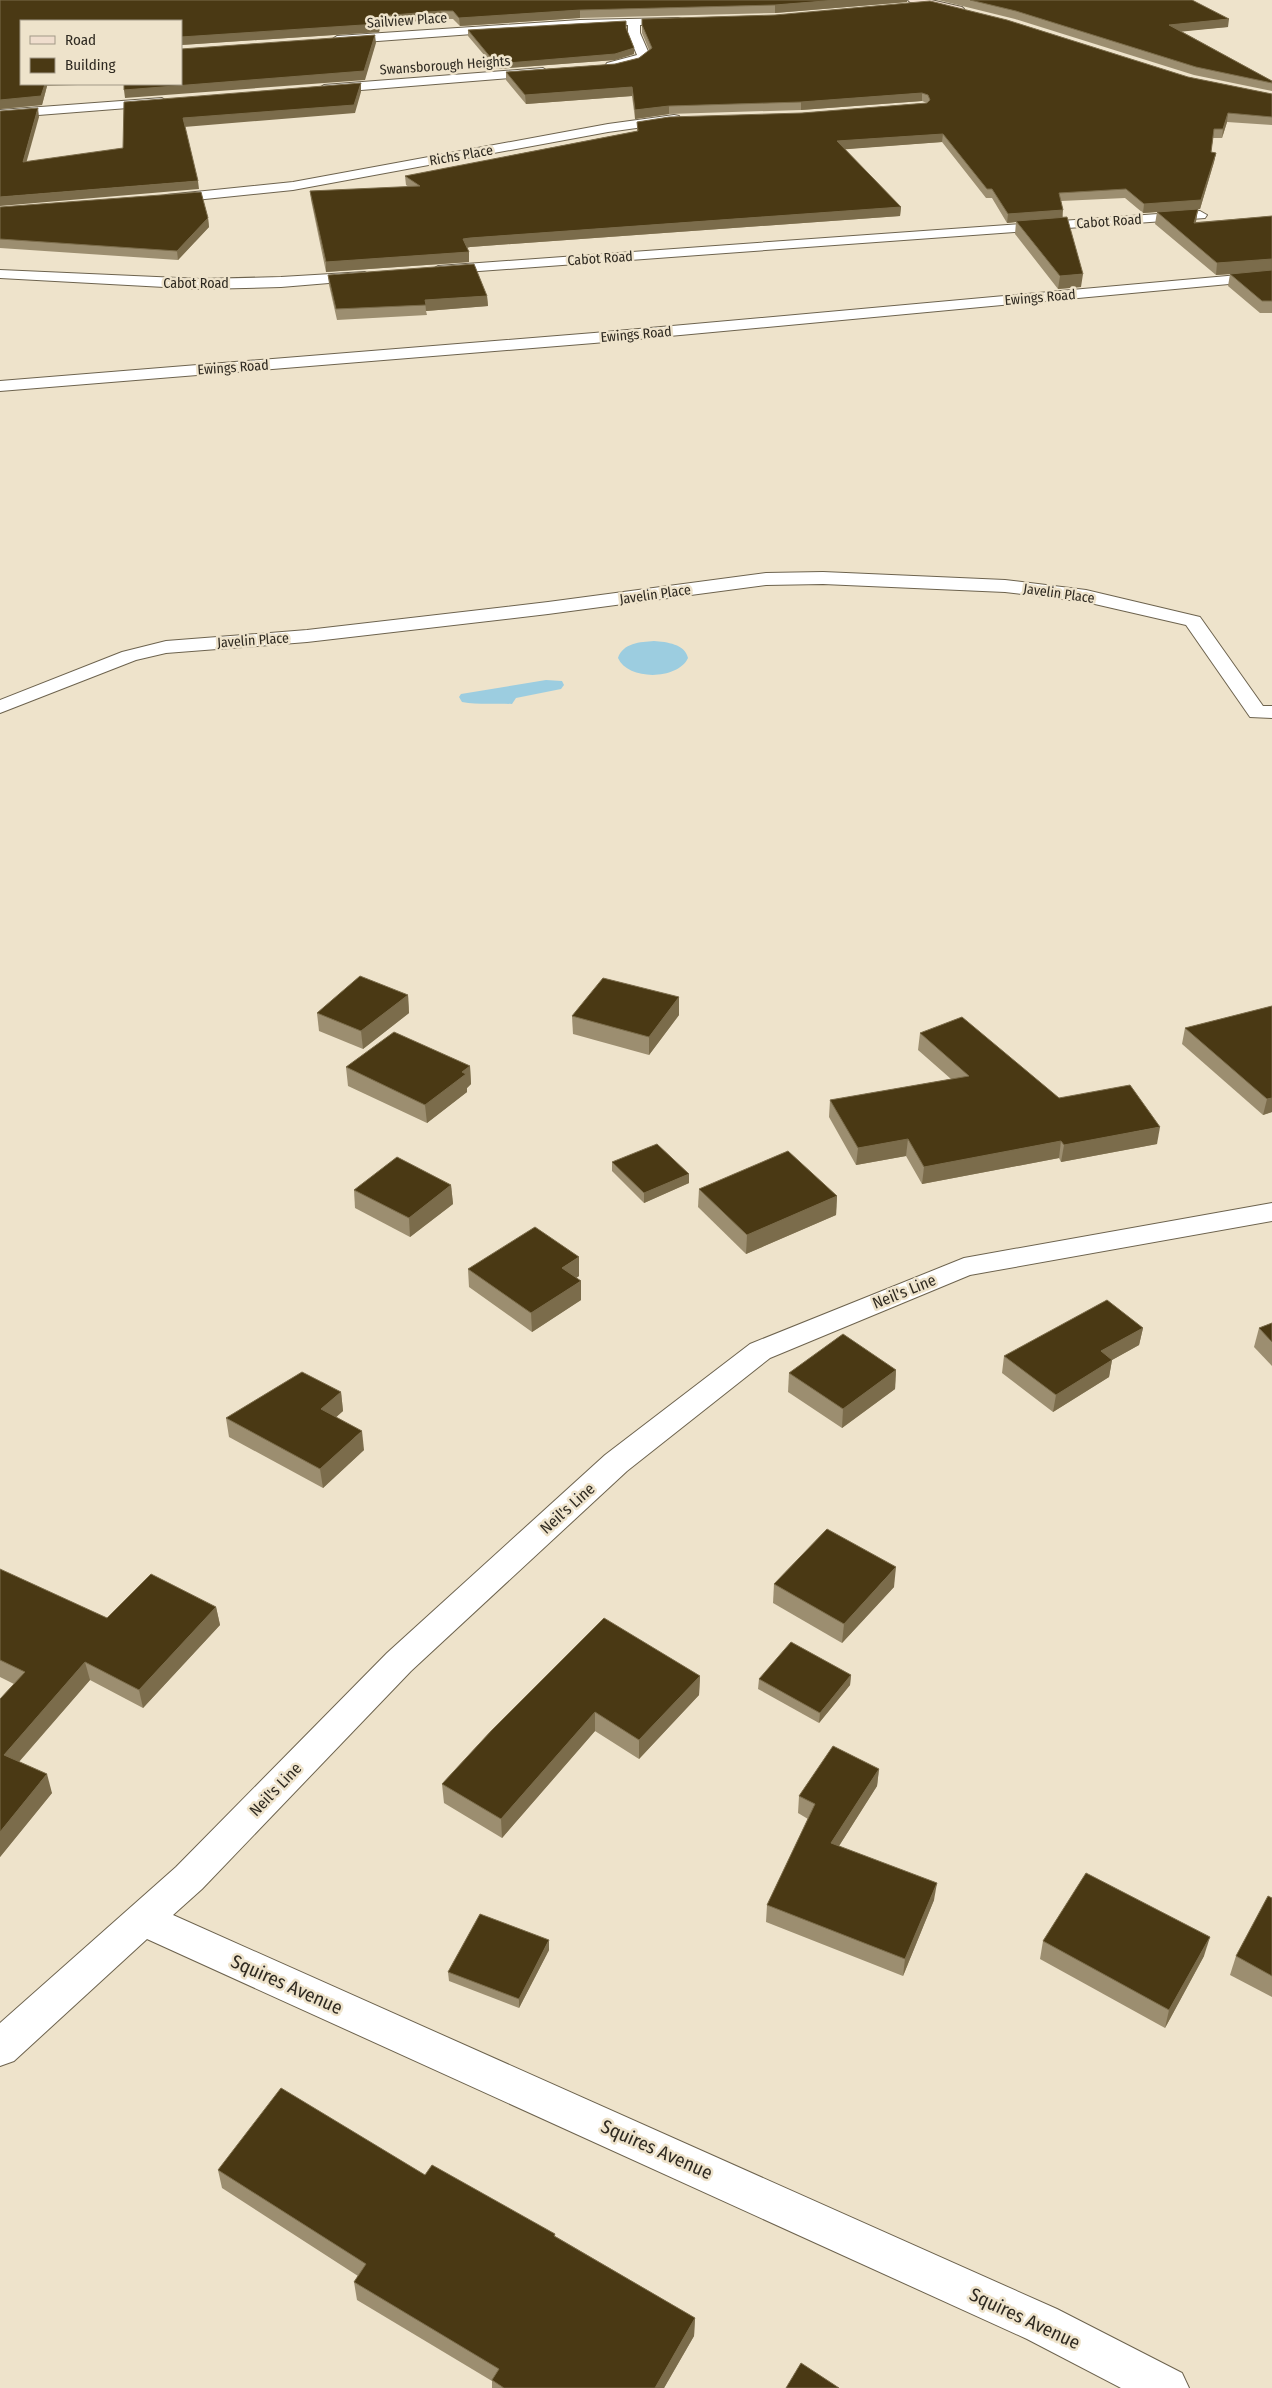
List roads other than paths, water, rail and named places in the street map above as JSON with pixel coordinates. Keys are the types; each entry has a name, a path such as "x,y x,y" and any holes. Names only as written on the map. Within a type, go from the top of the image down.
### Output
{"street":[{"path":"910,3 934,4 974,13"},
{"path":"601,68 635,61 644,56 634,33 634,22 688,21"},
{"name":"Sailview Place","path":"327,41 571,24 634,22"},
{"name":"Swansborough Heights","path":"313,90 558,71"},
{"path":"0,114 176,101"},
{"name":"Richs Place","path":"156,200 293,186 601,130 688,118"},
{"name":"Cabot Road","path":"421,272 1200,215"},
{"name":"Cabot Road","path":"0,274 201,284 281,282 382,274"},
{"name":"Ewings Road","path":"0,386 594,338 1272,276"},
{"name":"Javelin Place","path":"0,707 130,656 166,647 307,636 548,608 766,579 823,578 1014,587 1086,596 1193,622 1256,713 1272,712"},
{"name":"Neil's Line","path":"0,2048 189,1878 406,1656 616,1463 760,1351 964,1267 1272,1212"},
{"name":"Squires Avenue","path":"142,1919 1042,2324 1167,2388"}],"water":[{"path":"654,641 670,643 679,647 686,653 688,658 683,665 674,671 664,674 642,674 623,666 618,658 624,649 633,644"},
{"path":"546,680 562,681 564,685 561,689 516,698 512,704 468,703 462,702 459,697 461,694"}]}
